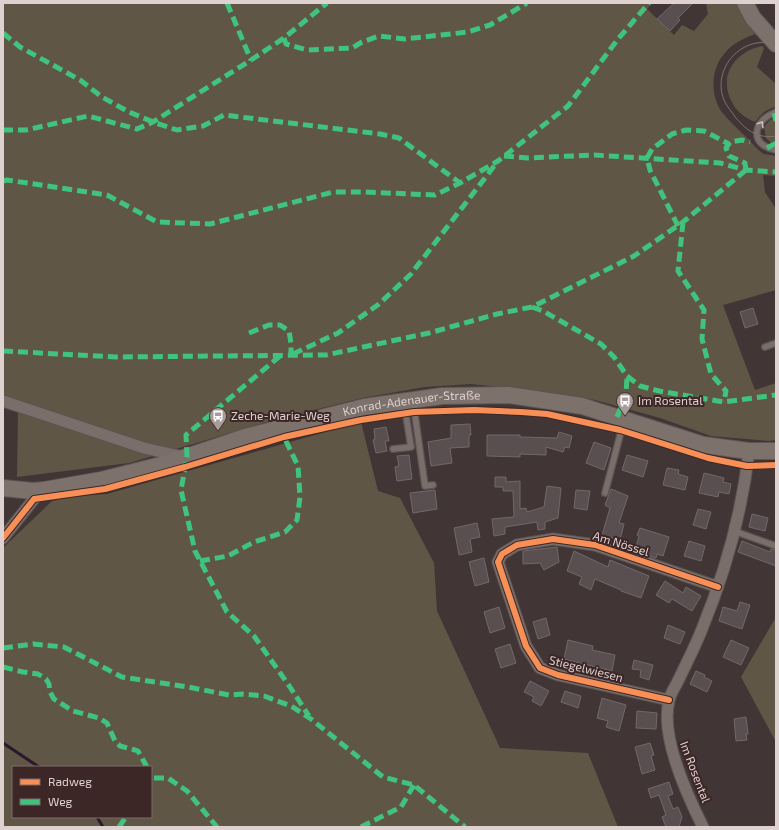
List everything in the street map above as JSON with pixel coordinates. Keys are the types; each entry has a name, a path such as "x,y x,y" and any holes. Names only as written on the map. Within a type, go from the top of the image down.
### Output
{"main road":[{"path":"745,3 754,18 776,44"},
{"path":"754,3 776,30"},
{"name":"Konrad-Adenauer-Straße","path":"3,488 33,491 101,480 165,464 245,437 364,407 442,396 508,396 582,406 704,445 749,452 776,451"}],"street":[{"path":"3,401 144,448 187,457"},
{"name":"Im Rosental","path":"703,827 672,750 668,735 669,700 702,631 718,587 734,531 749,452"},
{"path":"3,538 34,499 44,490"},
{"name":"Am Nössel","path":"498,562 502,554 517,545 553,539 595,545 718,587"},
{"name":"Stiegelwiesen","path":"498,562 526,646 540,668 558,675 669,700"}],"lane":[{"path":"776,112 768,115 762,120 757,128 757,135 760,142 767,148 776,150"},
{"path":"765,347 776,343"},
{"path":"393,449 411,447 408,401"},
{"path":"408,401 425,486 432,485"},
{"path":"605,493 624,419"},
{"path":"734,531 776,546"}],"shaded area":[{"path":"3,3 652,3 647,9 674,35 682,25 694,31 708,14 706,3 738,3 757,33 735,44 727,50 720,60 714,74 715,97 721,111 762,153 776,156 776,176 763,175 765,192 776,209 776,290 723,305 755,390 776,383 776,440 769,441 711,436 660,418 595,400 539,391 471,384 425,387 362,398 277,419 129,463 17,477 18,410 3,405"},
{"path":"762,46 764,48 757,67 776,84 776,107 764,112 755,122 742,115 737,110 729,94 727,84 731,67 736,60 752,49"},
{"path":"774,118 776,140 771,143 766,138 764,127"},
{"path":"361,422 378,491 400,498 434,563 437,611 500,748 588,753 618,827 3,827 3,549 51,502 62,497 107,494"},
{"path":"776,617 776,742 741,677"}],"building":[{"path":"674,3 693,3 678,18 680,20 670,31 657,19"},
{"path":"753,308 758,324 745,328 740,312"},
{"path":"470,424 471,435 469,435 469,447 450,448 452,463 431,466 428,442 451,438 451,425"},
{"path":"386,427 389,441 385,441 387,451 376,453 373,440 375,439 374,429"},
{"path":"559,432 572,436 569,448 565,447 563,452 546,447 546,455 520,454 520,457 487,456 487,435 520,435 520,437 557,438"},
{"path":"594,442 611,448 604,470 586,463"},
{"path":"409,455 412,479 397,481 395,467 399,466 397,456"},
{"path":"627,455 648,461 643,477 622,470"},
{"path":"667,468 679,470 678,474 688,477 685,490 663,485"},
{"path":"704,473 724,478 723,482 731,484 729,494 719,492 718,497 699,493"},
{"path":"495,477 506,477 506,482 520,481 520,509 526,508 527,512 544,507 547,486 561,488 558,518 545,522 545,529 538,530 537,522 505,527 505,534 494,536 492,519 514,517 513,491 503,491 503,487 495,487"},
{"path":"611,489 628,496 619,523 624,524 620,540 602,535 610,508 605,505"},
{"path":"435,490 437,509 413,513 410,493"},
{"path":"576,490 590,491 587,510 574,508"},
{"path":"698,509 711,512 706,529 693,525"},
{"path":"752,514 768,518 765,531 749,527"},
{"path":"477,523 480,537 470,539 472,552 459,555 454,528"},
{"path":"640,528 669,537 663,556 657,554 656,558 635,551 639,536 637,535"},
{"path":"689,541 705,546 701,561 684,556"},
{"path":"742,541 770,552 771,549 776,550 776,566 738,552"},
{"path":"557,547 559,562 544,570 540,563 523,564 523,551"},
{"path":"574,551 608,567 610,560 649,576 641,598 595,579 591,590 579,584 582,577 567,571"},
{"path":"484,558 489,582 475,586 469,562"},
{"path":"665,581 683,593 686,587 701,596 692,611 672,599 669,603 656,595"},
{"path":"740,602 750,605 742,629 719,621 723,607 737,611"},
{"path":"499,607 505,628 490,633 484,612"},
{"path":"546,618 550,635 538,639 533,622"},
{"path":"668,625 685,632 680,644 664,638"},
{"path":"568,640 593,646 592,650 615,655 612,671 564,659"},
{"path":"731,640 749,648 741,665 723,657"},
{"path":"510,644 516,663 501,668 495,649"},
{"path":"634,660 653,665 649,680 640,677 641,670 632,669"},
{"path":"696,671 705,675 704,677 712,681 707,692 690,684"},
{"path":"530,681 549,691 541,706 532,701 534,697 524,692"},
{"path":"565,691 581,696 578,708 561,702"},
{"path":"602,698 626,705 619,731 606,727 608,721 597,718"},
{"path":"637,711 657,713 656,729 636,728"},
{"path":"746,717 748,734 746,734 747,740 736,741 734,719"},
{"path":"650,743 654,755 651,756 655,770 642,774 635,747"},
{"path":"669,782 673,794 668,796 673,809 678,807 682,817 679,827 666,827 662,817 666,815 659,795 651,798 648,789"}],"waterway":[{"path":"3,743 38,766"},
{"path":"98,818 103,827"}],"tram line":[{"path":"776,44 763,42 755,43 737,52 727,64 721,85 725,103 744,127 759,135 770,137 776,136"}],"marked path":[{"path":"227,3 251,60"},
{"path":"3,130 26,130 88,116 137,129 153,122 251,60 284,38 327,3"},
{"path":"284,38 286,44 307,50 352,48 362,42 379,36 405,39 468,32 490,25 527,3"},
{"path":"3,181 7,180 107,195 157,222 210,224 333,192 435,195 460,183 498,161 568,106 618,39 649,3"},
{"path":"3,33 20,47 80,80 102,97 129,112 177,130 203,126 224,115 380,134 399,138 460,183"},
{"path":"774,113 776,121"},
{"path":"678,226 650,170 647,158 652,149 672,134 686,130 704,131 729,144"},
{"path":"746,170 745,163 729,156 726,148 730,142 742,140 750,142"},
{"path":"767,148 776,143"},
{"path":"504,156 528,158 594,155 720,163 746,170 776,172"},
{"path":"293,354 338,333 379,304 411,274 495,165"},
{"path":"3,351 115,357 326,355 429,333 497,314 532,307 634,256 683,222 746,170"},
{"path":"683,222 678,271 704,310 702,339 711,374 726,391 724,402"},
{"path":"532,307 543,311 601,344 614,357 627,376 640,386 659,391 724,402 776,395"},
{"path":"249,333 269,325 280,325 289,331 291,355"},
{"path":"280,356 186,435 187,457 181,490 195,551 227,612 254,636 309,716"},
{"path":"617,417 626,395 627,376"},
{"path":"200,561 228,556 254,542 285,532 297,520 300,497 298,466 284,437"},
{"path":"3,648 33,644 64,647 122,677 229,695 242,694 264,696 291,706 311,719 383,777 414,785 465,827"},
{"path":"3,667 38,674 46,679 54,699 73,711 99,718 107,723 115,741 120,746 138,751 146,766"},
{"path":"154,778 168,778 187,791 217,827"},
{"path":"361,827 401,807 414,785"},
{"path":"119,827 125,818"}],"cycle path":[{"path":"3,538 34,499 105,489 284,437 361,420 414,412 474,410 547,414 620,430 708,458 747,466 776,465"},
{"path":"669,700 558,675 540,668 526,646 498,562 502,554 517,545 553,539 595,545 718,587"}],"place":[{"name":"Im Rosental","path":"625,416"},
{"name":"Zeche-Marie-Weg","path":"218,431"}]}
